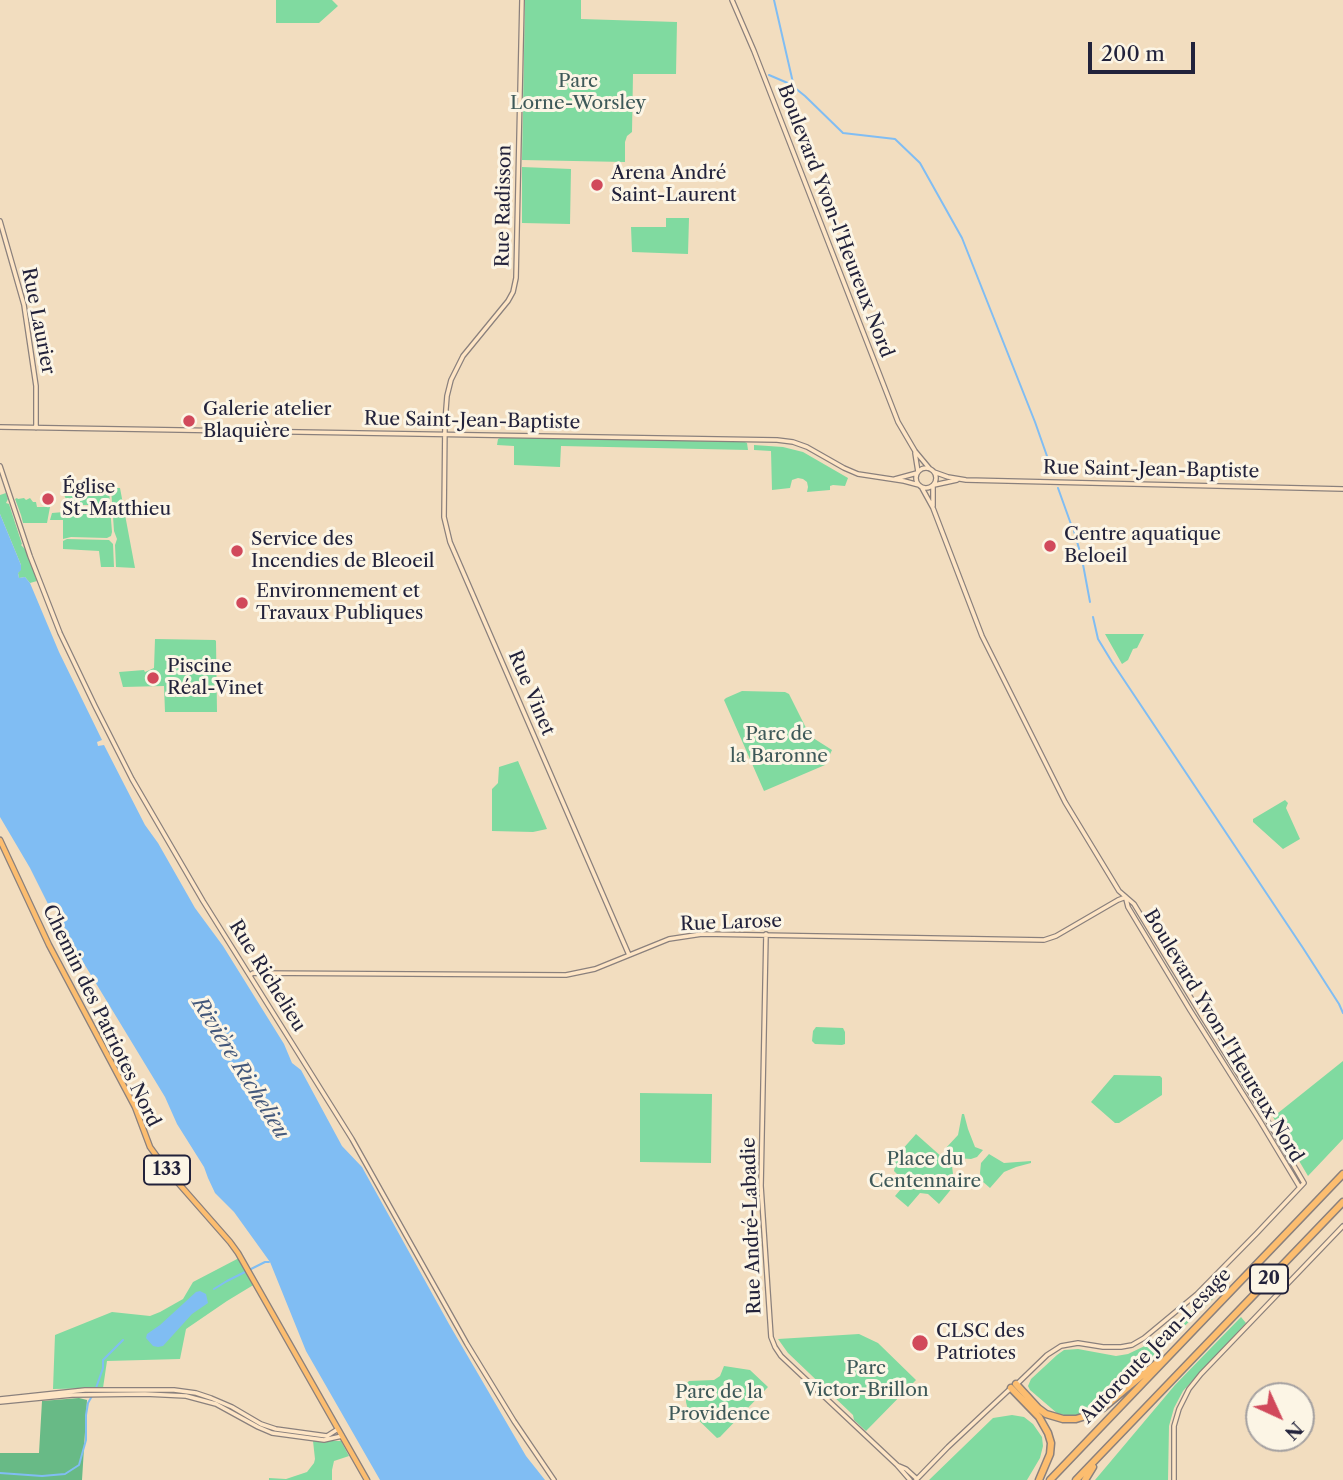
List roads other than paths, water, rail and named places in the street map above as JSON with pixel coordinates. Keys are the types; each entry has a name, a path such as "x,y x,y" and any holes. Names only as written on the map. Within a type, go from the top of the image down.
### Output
{"highway":[{"name":"Autoroute Jean-Lesage","path":"1051,1480 1343,1174"},
{"name":"Autoroute Jean-Lesage","path":"1076,1480 1343,1202"},
{"path":"1013,1386 1046,1414 1067,1420 1082,1418 1112,1401 1181,1343"},
{"path":"1013,1386 1048,1431 1050,1451 1039,1480"},
{"path":"1085,1480 1101,1454"}],"main road":[{"name":"Chemin des Patriotes Nord","path":"0,840 49,945 135,1107 150,1147 230,1242 255,1280 367,1480"}],"street":[{"name":"Rue Radisson","path":"445,434 447,396 453,373 466,352 508,301 516,282 522,0"},
{"name":"Boulevard Yvon-l'Heureux Nord","path":"732,0 896,418 915,451 932,470"},
{"name":"Rue Laurier","path":"0,221 24,305 36,389 36,428"},
{"name":"Rue Saint-Jean-Baptiste","path":"0,428 782,440 805,446 858,474 921,486"},
{"name":"Rue Vinet","path":"445,434 444,513 447,534 629,955"},
{"name":"Boulevard Yvon-l'Heureux Nord","path":"915,451 918,472"},
{"name":"Rue Richelieu","path":"0,466 55,621 95,706 152,814 203,901 348,1131 467,1344 554,1480"},
{"path":"924,468 932,470 936,479 933,485 929,488 921,486 916,480 918,472 924,468"},
{"name":"Rue Saint-Jean-Baptiste","path":"932,470 959,480"},
{"name":"Rue Saint-Jean-Baptiste","path":"893,479 918,472"},
{"name":"Rue Saint-Jean-Baptiste","path":"933,485 959,480 1343,489"},
{"name":"Boulevard Yvon-l'Heureux Nord","path":"933,485 933,508"},
{"name":"Boulevard Yvon-l'Heureux Nord","path":"921,486 933,508 986,645 1070,811 1119,891 1126,897 1134,904 1266,1118 1304,1183 1299,1187 1128,908 1126,897"},
{"name":"Rue Larose","path":"250,975 377,973 554,976 589,971 665,940 710,934 1044,940 1126,897"},
{"name":"Rue André-Labadie","path":"766,934 761,1186 770,1334 782,1356 910,1480"},
{"path":"917,1480 954,1441 1049,1353 1061,1346 1078,1343 1106,1348 1121,1347 1132,1345 1147,1336 1193,1298 1299,1187"},
{"path":"1174,1480 1174,1426 1189,1389 1343,1226"},
{"path":"0,1401 85,1390 174,1390 211,1398 276,1429 327,1436 338,1429"},
{"path":"0,1401 72,1395 186,1396 216,1404 272,1433 324,1440 342,1436"},
{"name":"Rue André-Labadie","path":"897,1465 906,1469 917,1480"}],"water":[{"name":"Rivière Richelieu","path":"0,514 21,565 19,578 25,577 30,583 59,652 102,740 97,742 98,746 104,745 145,825 195,908 223,946 284,1044 292,1063 301,1070 342,1146 362,1167 526,1456 545,1480 380,1480 306,1351 270,1262 234,1212 215,1193 204,1167 177,1124 165,1097 63,929 59,914 48,904 0,817"},
{"path":"200,1291 206,1294 208,1303 192,1314 163,1346 153,1346 146,1338 147,1334"}],"waterway":[{"path":"774,0 794,87"},
{"path":"769,75 790,84 843,133 895,139 920,163 962,238 1054,476"},
{"path":"1058,488 1072,527"},
{"path":"1074,531 1090,602"},
{"path":"1093,617 1098,639 1112,662 1303,948 1343,1013"},
{"path":"214,1289 269,1262"},
{"path":"96,1388 103,1360 123,1340"},
{"path":"0,1473 42,1476 65,1474 79,1465 86,1440 88,1403 92,1396"}],"place":[{"name":"Arena André Saint-Laurent","path":"597,185"},
{"name":"Galerie atelier Blaquière","path":"189,421"},
{"name":"Église St-Matthieu","path":"48,499"},
{"name":"Centre aquatique Beloeil","path":"1050,546"},
{"name":"Service des Incendies de Bleoeil","path":"237,551"},
{"name":"Environnement et Travaux Publiques","path":"242,603"},
{"name":"Piscine Réal-Vinet","path":"153,678"},
{"name":"CLSC des Patriotes","path":"920,1343"}],"park label":[{"name":"Parc Lorne-Worsley","path":"578,93"},
{"name":"Parc de la Baronne","path":"779,746"},
{"name":"Place du Centennaire","path":"925,1171"},
{"name":"Parc Victor-Brillon","path":"866,1380"},
{"name":"Parc de la Providence","path":"719,1404"}]}
